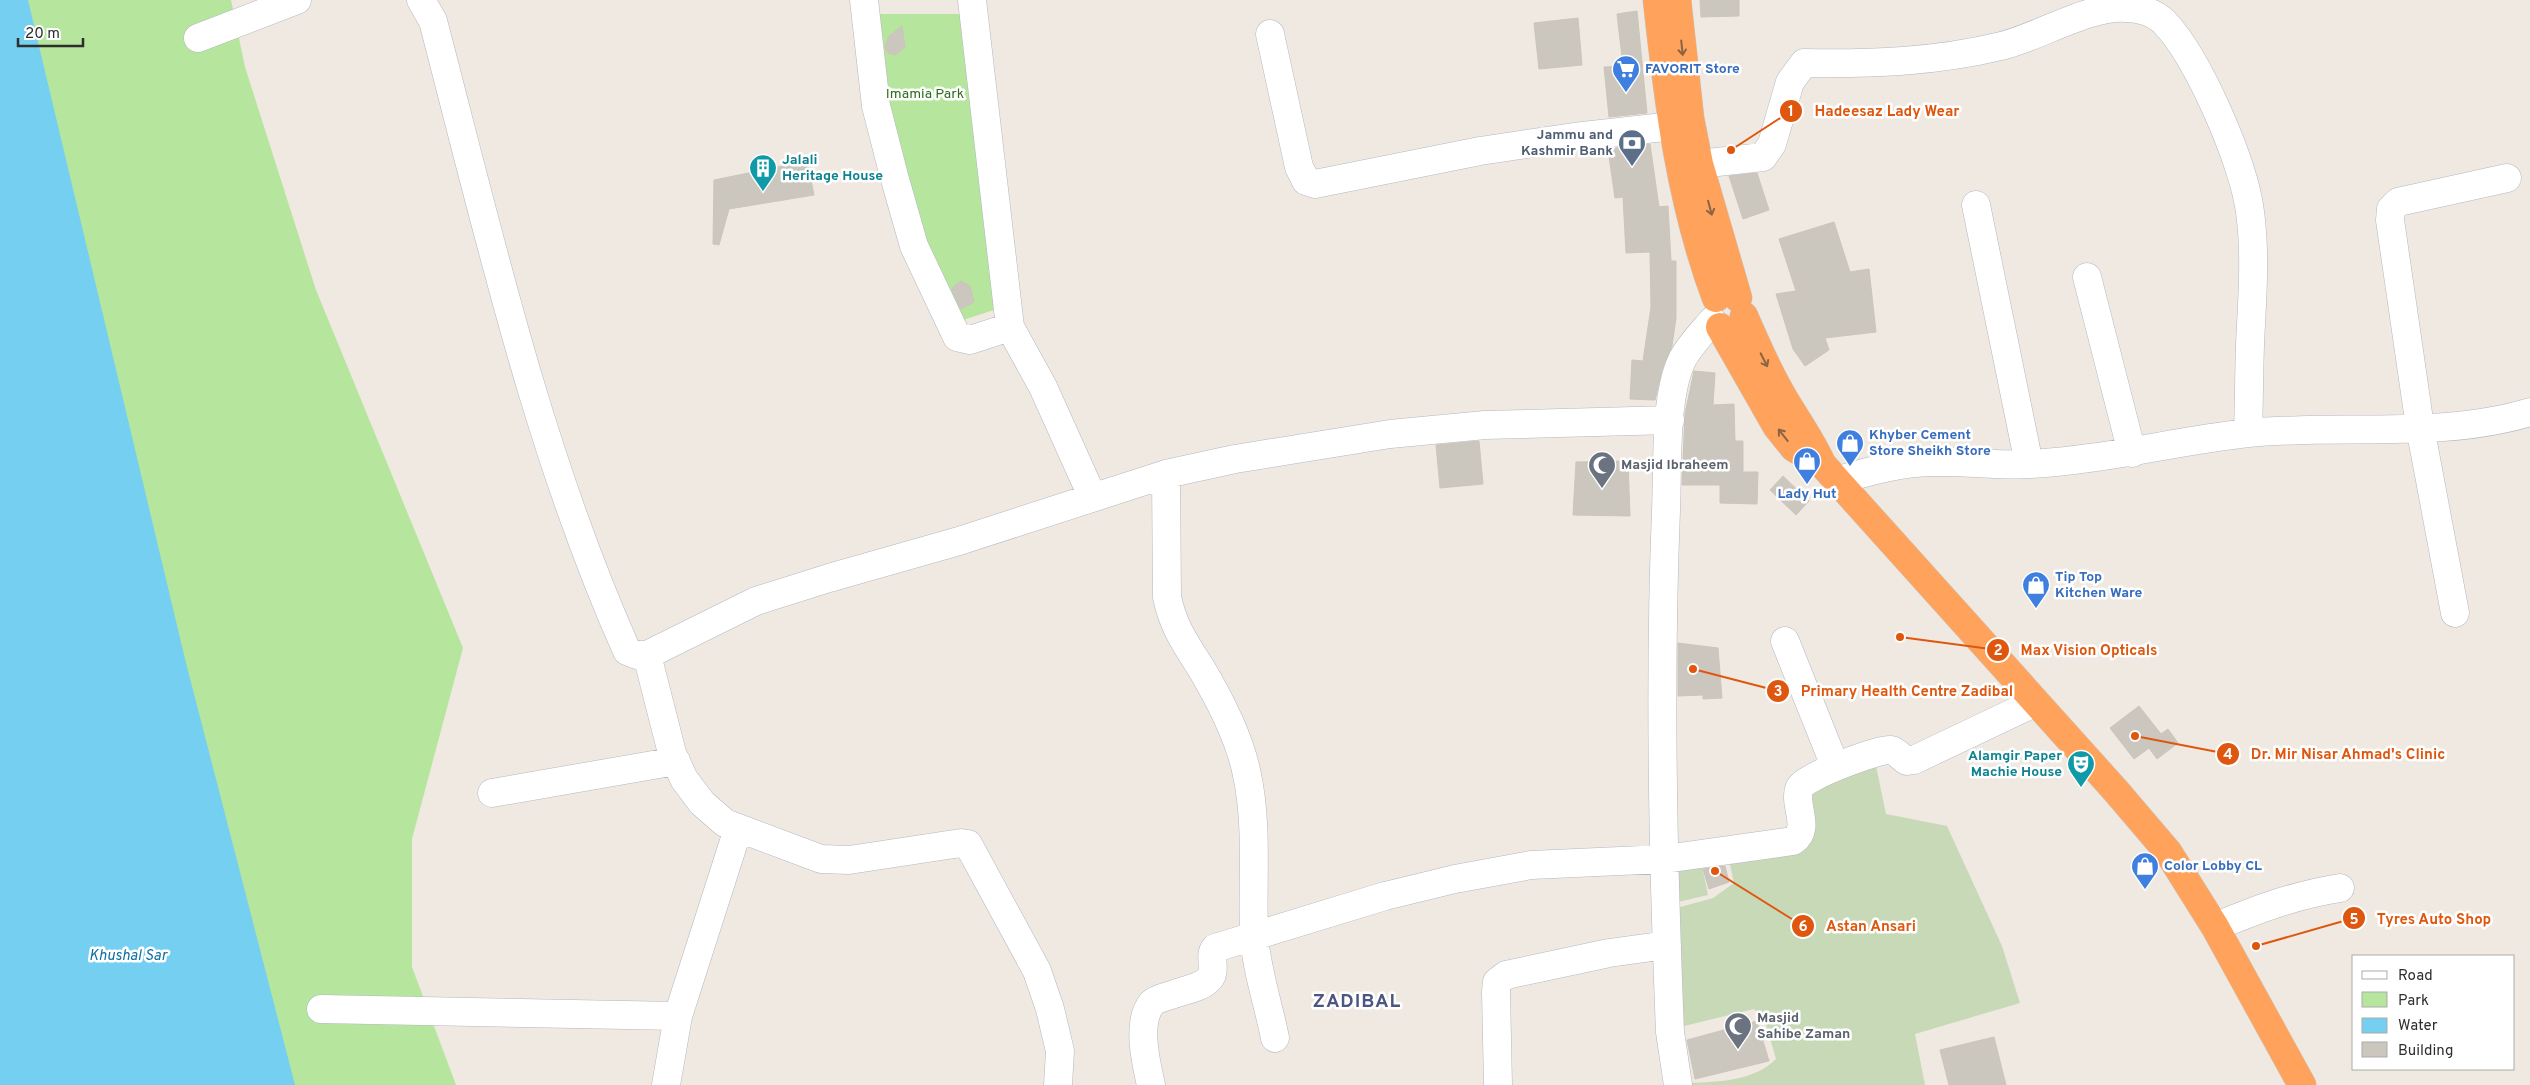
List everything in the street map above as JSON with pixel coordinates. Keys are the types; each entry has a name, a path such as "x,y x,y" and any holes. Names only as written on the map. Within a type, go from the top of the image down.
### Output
{"highway":[{"path":"1657,0 1672,126 1692,226 1726,312 1763,358 1790,410 1812,440 1829,472 2168,852 2216,927 2302,1085"},
{"path":"1677,0 1690,118 1726,312"}],"street":[{"path":"198,38 297,0"},
{"path":"420,0 433,22 498,270 578,530 627,651 637,655 648,655 756,601 959,542 1092,496 1166,474 1235,459 1390,434 1485,426 1670,420"},
{"path":"864,0 876,106 914,246 957,337 970,340 1010,327"},
{"path":"972,0 1010,327 1043,387 1092,496"},
{"path":"1699,164 1763,156 1772,144 1790,82 1804,63 1882,64 1962,54 2003,46 2100,5 2142,10 2155,15 2164,22 2194,63 2234,156 2250,210 2253,244 2248,433"},
{"path":"1270,34 1300,166 1306,181 1315,184 1480,151 1574,137 1672,126"},
{"path":"2455,613 2420,427 2390,220 2391,209 2398,202 2507,178"},
{"path":"1976,205 2029,464"},
{"path":"2087,277 2132,453"},
{"path":"1678,1085 1670,1032 1666,945 1663,601 1670,420 1674,390 1682,360 1726,312"},
{"path":"1829,472 1935,462 2029,464 2132,453 2248,433 2478,424 2530,412"},
{"path":"1166,474 1166,597 1170,615 1183,642 1200,667 1223,708 1248,775 1251,814 1254,936 1275,1038"},
{"path":"1785,641 1835,766"},
{"path":"648,655 676,761 684,779 702,803 725,823 821,858 849,860 961,843 968,844 1037,970 1050,1009 1060,1051 1058,1085"},
{"path":"1151,1085 1144,1032 1145,1015 1153,1002 1202,984 1210,979 1213,972 1212,955 1215,948 1385,896 1455,879 1531,865 1665,858 1793,841 1802,830 1798,793 1800,786 1835,766 1888,750 1897,753 1907,761 1914,760 2036,702"},
{"path":"492,793 676,761"},
{"path":"666,1085 678,1016 738,829"},
{"path":"2216,927 2306,893 2340,888"},
{"path":"1498,1085 1496,992 1498,982 1506,974 1610,953 1666,945"},
{"path":"321,1009 678,1016"}],"green space":[{"path":"0,0 231,0 245,67 316,290 463,648 412,839 412,967 456,1085 0,1085"},
{"name":"Imamia Park","path":"871,14 961,14 997,309 957,322 902,178"},
{"path":"1875,761 1886,814 1947,826 2002,946 2020,1003 1915,1034 1925,1085 1686,1085 1685,1083 1721,1081 1745,1076 1767,1067 1776,1059 1765,1021 1754,1009 1676,1028 1673,909 1713,898 1734,883 1728,855 1791,848 1808,785"},
{"path":"1668,861 1701,861 1708,895 1670,904"}],"water":[{"name":"Khushal Sar","path":"0,0 28,0 185,659 295,1085 0,1085"}],"building":[{"path":"1700,0 1739,0 1739,16 1701,17"},
{"name":"FAVORIT Store","path":"1637,11 1647,113 1609,117 1604,67 1623,66 1617,14"},
{"path":"1578,18 1582,65 1539,69 1534,23"},
{"path":"902,26 905,47 895,55 888,53 885,48 888,37"},
{"path":"1650,144 1659,207 1668,206 1671,261 1676,261 1676,318 1672,346 1662,370 1655,400 1630,399 1632,360 1643,361 1651,307 1650,252 1626,253 1623,197 1615,198 1608,149"},
{"name":"Jalali Heritage House","path":"807,161 814,195 729,209 719,245 713,244 714,180"},
{"path":"1757,173 1769,210 1743,219 1729,176"},
{"path":"1834,222 1850,272 1869,269 1876,332 1825,338 1829,350 1805,366 1793,349 1776,294 1796,291 1779,239"},
{"path":"961,281 970,286 974,302 961,309 952,290"},
{"path":"1694,371 1715,373 1713,405 1734,404 1735,441 1743,441 1743,472 1758,472 1757,504 1720,503 1720,485 1682,485 1685,414"},
{"path":"1479,441 1483,484 1440,488 1436,445"},
{"name":"Masjid Ibraheem","path":"1628,461 1630,516 1573,515 1576,462"},
{"path":"1783,476 1809,501 1796,515 1770,490"},
{"path":"1678,643 1718,648 1722,698 1703,699 1703,695 1678,696"},
{"path":"2139,706 2161,734 2168,729 2178,743 2157,759 2149,748 2134,759 2110,728"},
{"path":"1725,866 1729,882 1709,889 1703,869"},
{"name":"Masjid Sahibe Zaman","path":"1757,1021 1769,1061 1695,1079 1687,1040"},
{"path":"1994,1037 2006,1085 1949,1085 1940,1050"}],"place":[{"name":"FAVORIT Store","path":"1626,93"},
{"name":"Hadeesaz Lady Wear","path":"1731,150"},
{"name":"Jammu and Kashmir Bank","path":"1632,167"},
{"name":"Jalali Heritage House","path":"763,192"},
{"name":"Khyber Cement Store Sheikh Store","path":"1850,467"},
{"name":"Lady Hut","path":"1807,485"},
{"name":"Masjid Ibraheem","path":"1602,489"},
{"name":"Tip Top Kitchen Ware","path":"2036,609"},
{"name":"Max Vision Opticals","path":"1900,637"},
{"name":"Primary Health Centre Zadibal","path":"1693,669"},
{"name":"Dr. Mir Nisar Ahmad's Clinic","path":"2135,736"},
{"name":"Alamgir Paper Machie House","path":"2081,788"},
{"name":"Astan Ansari","path":"1715,871"},
{"name":"Color Lobby CL","path":"2145,890"},
{"name":"Tyres Auto Shop","path":"2256,946"},
{"name":"Masjid Sahibe Zaman","path":"1738,1050"}],"district":[{"name":"ZADIBAL","path":"1357,1002"}]}
